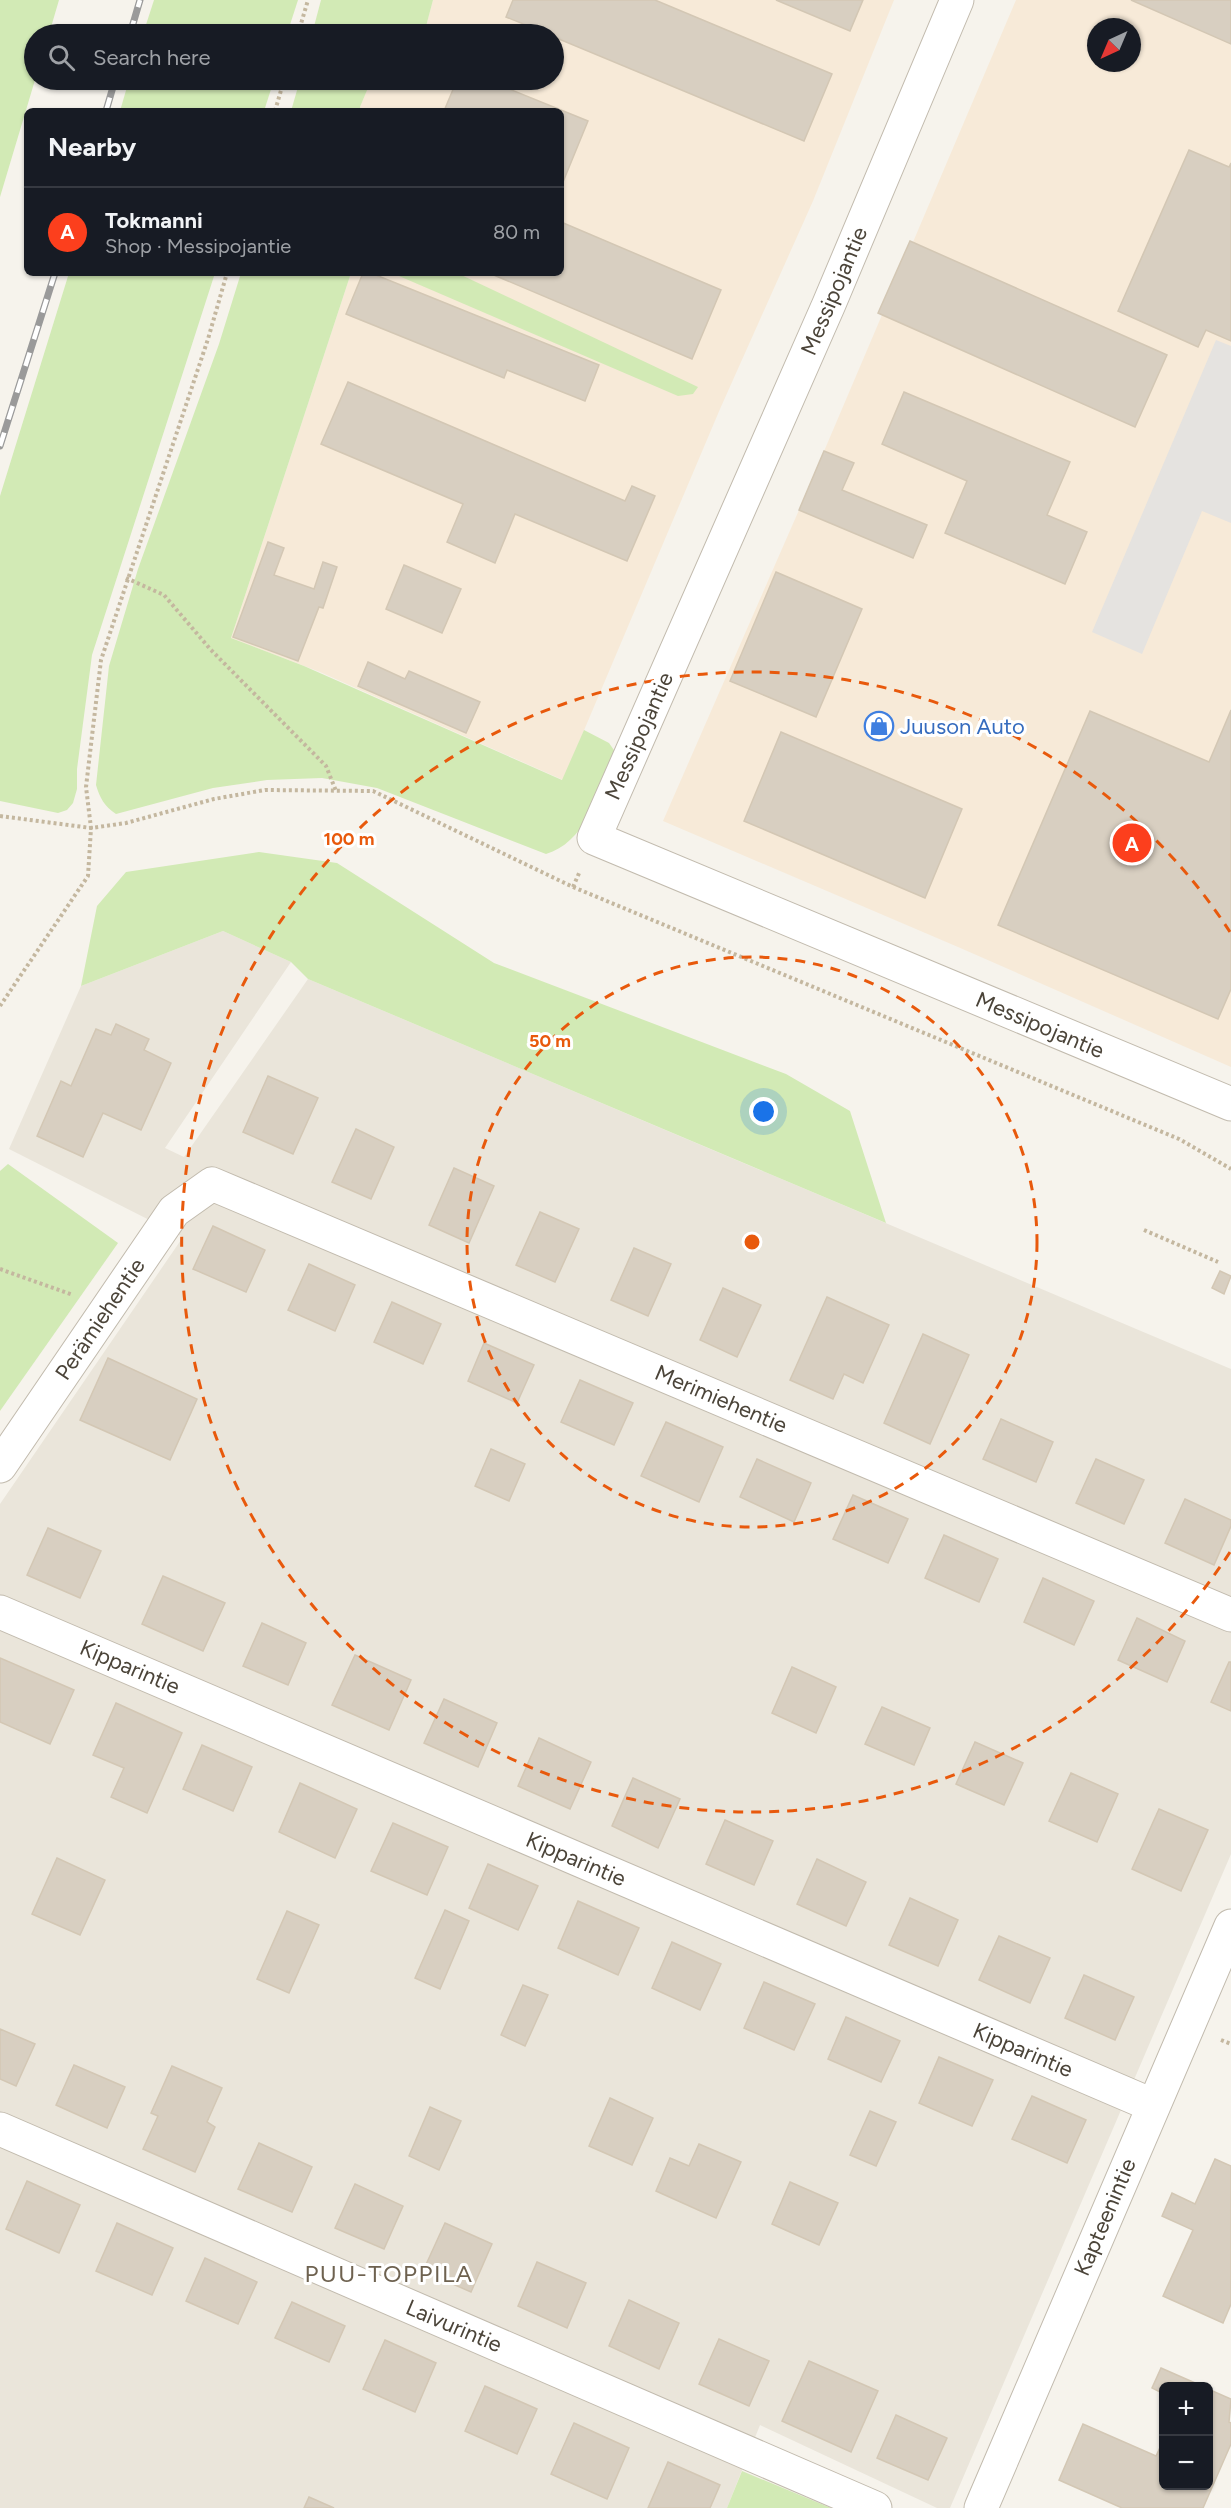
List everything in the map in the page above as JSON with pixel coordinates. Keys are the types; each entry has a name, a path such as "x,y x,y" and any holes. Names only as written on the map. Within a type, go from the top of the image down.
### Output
{"street":[{"name":"Messipojantie","path":"957,0 829,304 594,838 1231,1104"},
{"name":"Perämiehentie","path":"0,1466 174,1211 212,1184"},
{"name":"Merimiehentie","path":"212,1184 1231,1615"},
{"name":"Kipparintie","path":"0,1612 1152,2105"},
{"name":"Kapteenintie","path":"981,2508 1152,2105 1228,1942"},
{"name":"Laivurintie","path":"0,2129 875,2508"}],"path":[{"path":"301,24 308,0"},
{"path":"276,108 281,90"},
{"path":"0,1006 88,876 90,828 86,787 101,660 126,578 208,339 226,276"},
{"path":"126,578 164,596 211,650 326,766 336,791"},
{"path":"0,816 90,828 126,823 214,799 265,790 373,791 573,887 1179,1139 1231,1169"},
{"path":"1144,1230 1218,1262"},
{"path":"0,1269 108,1309"}],"shaded area":[{"path":"433,0 894,0 813,201 720,409 563,780 320,672 231,638 350,276 564,276 564,108 360,107 367,90 564,90 564,24 427,24"},
{"path":"1016,0 1231,0 1231,1067 663,821 799,510"},
{"path":"1216,340 1231,346 1231,523 1202,511 1142,654 1092,632"},
{"path":"223,931 291,962 165,1148 184,1157 308,979 1231,1369 1231,1854 950,2508 937,2508 760,2425 727,2508 0,2508 0,1504 183,1237 9,1149 81,986"}],"green space":[{"path":"0,0 59,0 52,24 24,24 24,90 32,90 27,108 24,108 24,117 0,197"},
{"path":"154,0 298,0 290,24 146,24"},
{"path":"321,0 433,0 427,24 315,24"},
{"path":"126,90 271,90 265,108 121,108"},
{"path":"297,90 367,90 360,108 292,108"},
{"path":"68,276 214,276 92,655 77,769 77,789 73,803 67,810 58,813 0,801 0,496"},
{"path":"240,276 350,276 231,638 304,666 562,780 584,730 609,743 616,753 591,812 572,838 560,848 546,854 377,788 322,778 267,780 213,788 116,814 105,805 96,785 109,666 138,569 219,344"},
{"path":"399,276 463,276 698,387 693,394 678,396"},
{"path":"259,852 337,863 494,963 786,1074 850,1111 886,1223 308,979 291,962 223,931 81,986 97,906 126,872"},
{"path":"8,1164 118,1243 0,1411 0,1171"},
{"path":"742,2471 831,2508 727,2508"}],"building":[{"path":"513,0 655,0 832,74 804,141 564,41 564,24 523,24 506,17"},
{"path":"776,0 863,0 850,31"},
{"path":"1131,0 1231,0 1231,44"},
{"path":"453,90 512,90 556,108 445,108"},
{"path":"564,111 588,121 564,180"},
{"path":"1189,150 1229,167 1231,163 1231,341 1206,330 1198,347 1118,311"},
{"path":"564,223 721,290 692,359 496,276 564,276"},
{"path":"910,241 1167,355 1135,427 878,313"},
{"path":"362,276 378,276 599,365 585,401 507,370 504,378 346,314"},
{"path":"348,382 625,501 632,486 655,496 627,561 515,514 495,563 447,542 463,504 321,444"},
{"path":"904,392 1070,462 1047,515 1087,532 1065,584 945,533 967,481 882,444"},
{"path":"824,451 854,463 842,490 927,525 913,558 799,510"},
{"path":"268,542 284,548 274,575 314,589 323,562 337,567 323,608 319,607 298,661 233,637"},
{"path":"404,565 461,589 442,633 386,609"},
{"path":"776,572 862,609 816,717 730,681"},
{"path":"368,662 405,679 409,671 480,702 466,733 358,686"},
{"path":"1231,710 1231,989 1218,1019 998,925 1090,711 1209,762"},
{"path":"781,732 962,809 925,898 744,821"},
{"path":"116,1024 149,1039 144,1050 171,1063 141,1130 103,1113 83,1157 37,1136 61,1081 71,1086 96,1029 111,1035"},
{"path":"268,1076 318,1098 293,1154 243,1132"},
{"path":"356,1129 394,1147 371,1199 332,1182"},
{"path":"454,1168 494,1186 469,1243 429,1225"},
{"path":"540,1212 579,1229 555,1282 516,1265"},
{"path":"213,1226 265,1250 246,1292 193,1269"},
{"path":"634,1248 671,1264 648,1316 611,1300"},
{"path":"309,1264 355,1285 335,1331 288,1310"},
{"path":"1220,1271 1231,1276 1224,1294 1212,1288"},
{"path":"723,1288 761,1305 737,1357 700,1340"},
{"path":"827,1297 889,1325 863,1383 844,1374 833,1399 790,1380"},
{"path":"392,1302 441,1324 423,1364 374,1342"},
{"path":"923,1334 969,1355 930,1444 884,1423"},
{"path":"484,1343 534,1365 517,1403 468,1381"},
{"path":"108,1358 197,1399 170,1460 80,1420"},
{"path":"580,1380 633,1403 614,1445 561,1422"},
{"path":"1001,1419 1053,1442 1036,1482 983,1459"},
{"path":"666,1422 723,1447 699,1502 641,1476"},
{"path":"491,1449 525,1464 509,1501 475,1486"},
{"path":"757,1459 811,1483 794,1522 740,1497"},
{"path":"1096,1459 1144,1480 1124,1524 1076,1503"},
{"path":"853,1495 908,1519 888,1563 833,1539"},
{"path":"1185,1499 1231,1520 1231,1526 1214,1565 1165,1543"},
{"path":"48,1528 101,1551 80,1598 27,1575"},
{"path":"944,1535 998,1559 979,1602 925,1578"},
{"path":"163,1576 225,1603 203,1651 142,1624"},
{"path":"1043,1578 1094,1601 1074,1645 1024,1622"},
{"path":"1137,1618 1185,1641 1167,1682 1118,1660"},
{"path":"262,1623 306,1643 288,1685 243,1666"},
{"path":"355,1655 411,1680 389,1730 332,1705"},
{"path":"0,1658 74,1690 50,1744 0,1722"},
{"path":"1231,1662 1231,1711 1211,1702"},
{"path":"792,1667 836,1687 816,1733 772,1713"},
{"path":"444,1699 497,1723 478,1767 424,1743"},
{"path":"116,1703 182,1733 147,1813 111,1797 124,1768 93,1755"},
{"path":"882,1707 930,1728 914,1765 865,1744"},
{"path":"539,1738 591,1762 570,1809 518,1786"},
{"path":"975,1742 1023,1763 1004,1805 956,1784"},
{"path":"202,1745 252,1767 233,1811 183,1789"},
{"path":"1071,1773 1118,1794 1097,1842 1049,1821"},
{"path":"633,1778 680,1799 658,1848 612,1826"},
{"path":"300,1783 357,1809 335,1858 279,1832"},
{"path":"1159,1809 1208,1830 1181,1891 1132,1869"},
{"path":"725,1820 773,1841 754,1885 706,1864"},
{"path":"393,1823 448,1847 427,1895 371,1871"},
{"path":"57,1858 105,1880 80,1935 32,1914"},
{"path":"817,1859 866,1882 846,1926 797,1904"},
{"path":"488,1864 538,1886 518,1930 469,1908"},
{"path":"910,1898 958,1920 938,1966 889,1945"},
{"path":"578,1901 639,1928 618,1975 558,1948"},
{"path":"445,1910 469,1921 440,1989 415,1978"},
{"path":"287,1911 319,1925 289,1993 257,1979"},
{"path":"999,1936 1050,1958 1030,2003 979,1980"},
{"path":"672,1942 721,1964 700,2010 652,1988"},
{"path":"1084,1975 1134,1997 1115,2040 1065,2018"},
{"path":"764,1982 815,2004 794,2050 744,2028"},
{"path":"523,1985 548,1995 525,2046 501,2035"},
{"path":"846,2017 900,2041 881,2082 828,2059"},
{"path":"0,2029 35,2044 16,2086 0,2079"},
{"path":"939,2057 993,2080 972,2126 919,2103"},
{"path":"74,2065 125,2087 107,2128 56,2105"},
{"path":"172,2066 222,2088 207,2122 215,2127 195,2172 143,2149 158,2116 151,2113"},
{"path":"1032,2096 1086,2120 1067,2163 1012,2139"},
{"path":"610,2098 653,2118 632,2165 589,2146"},
{"path":"430,2107 461,2121 439,2170 409,2156"},
{"path":"870,2111 896,2122 876,2166 850,2155"},
{"path":"259,2143 312,2167 292,2212 238,2189"},
{"path":"699,2144 741,2162 716,2218 656,2191 670,2158 689,2166"},
{"path":"1215,2159 1231,2166 1231,2304 1223,2323 1163,2296 1193,2230 1162,2216 1172,2193 1195,2204"},
{"path":"27,2181 80,2205 59,2253 6,2229"},
{"path":"790,2182 838,2203 819,2245 772,2224"},
{"path":"355,2184 403,2206 384,2249 335,2228"},
{"path":"117,2223 173,2248 152,2295 96,2271"},
{"path":"445,2223 492,2244 471,2292 423,2271"},
{"path":"205,2258 257,2282 238,2324 186,2301"},
{"path":"537,2262 586,2283 567,2328 518,2306"},
{"path":"629,2300 679,2323 659,2369 609,2346"},
{"path":"292,2302 345,2326 329,2362 275,2338"},
{"path":"719,2339 769,2361 749,2406 699,2384"},
{"path":"385,2340 436,2363 415,2412 363,2389"},
{"path":"809,2361 878,2391 851,2452 782,2421"},
{"path":"1161,2368 1193,2382 1159,2382 1159,2392 1152,2388"},
{"path":"485,2386 537,2409 517,2454 465,2431"},
{"path":"1213,2391 1231,2399 1229,2422 1231,2423 1231,2444 1213,2485"},
{"path":"896,2415 947,2438 928,2480 877,2458"},
{"path":"574,2423 629,2448 607,2499 551,2474"},
{"path":"1083,2424 1156,2456 1159,2450 1159,2490 1211,2490 1203,2508 1122,2508 1059,2480"},
{"path":"668,2462 720,2485 710,2508 648,2508"},
{"path":"309,2497 334,2508 304,2508"}],"railway":[{"path":"133,24 140,0"},
{"path":"107,108 112,90"},
{"path":"0,446 54,276"}],"place":[{"name":"Juuson Auto","path":"879,726"},
{"name":"Tokmanni","path":"1132,843"}],"district":[{"name":"PUU-TOPPILA","path":"389,2273"}]}
